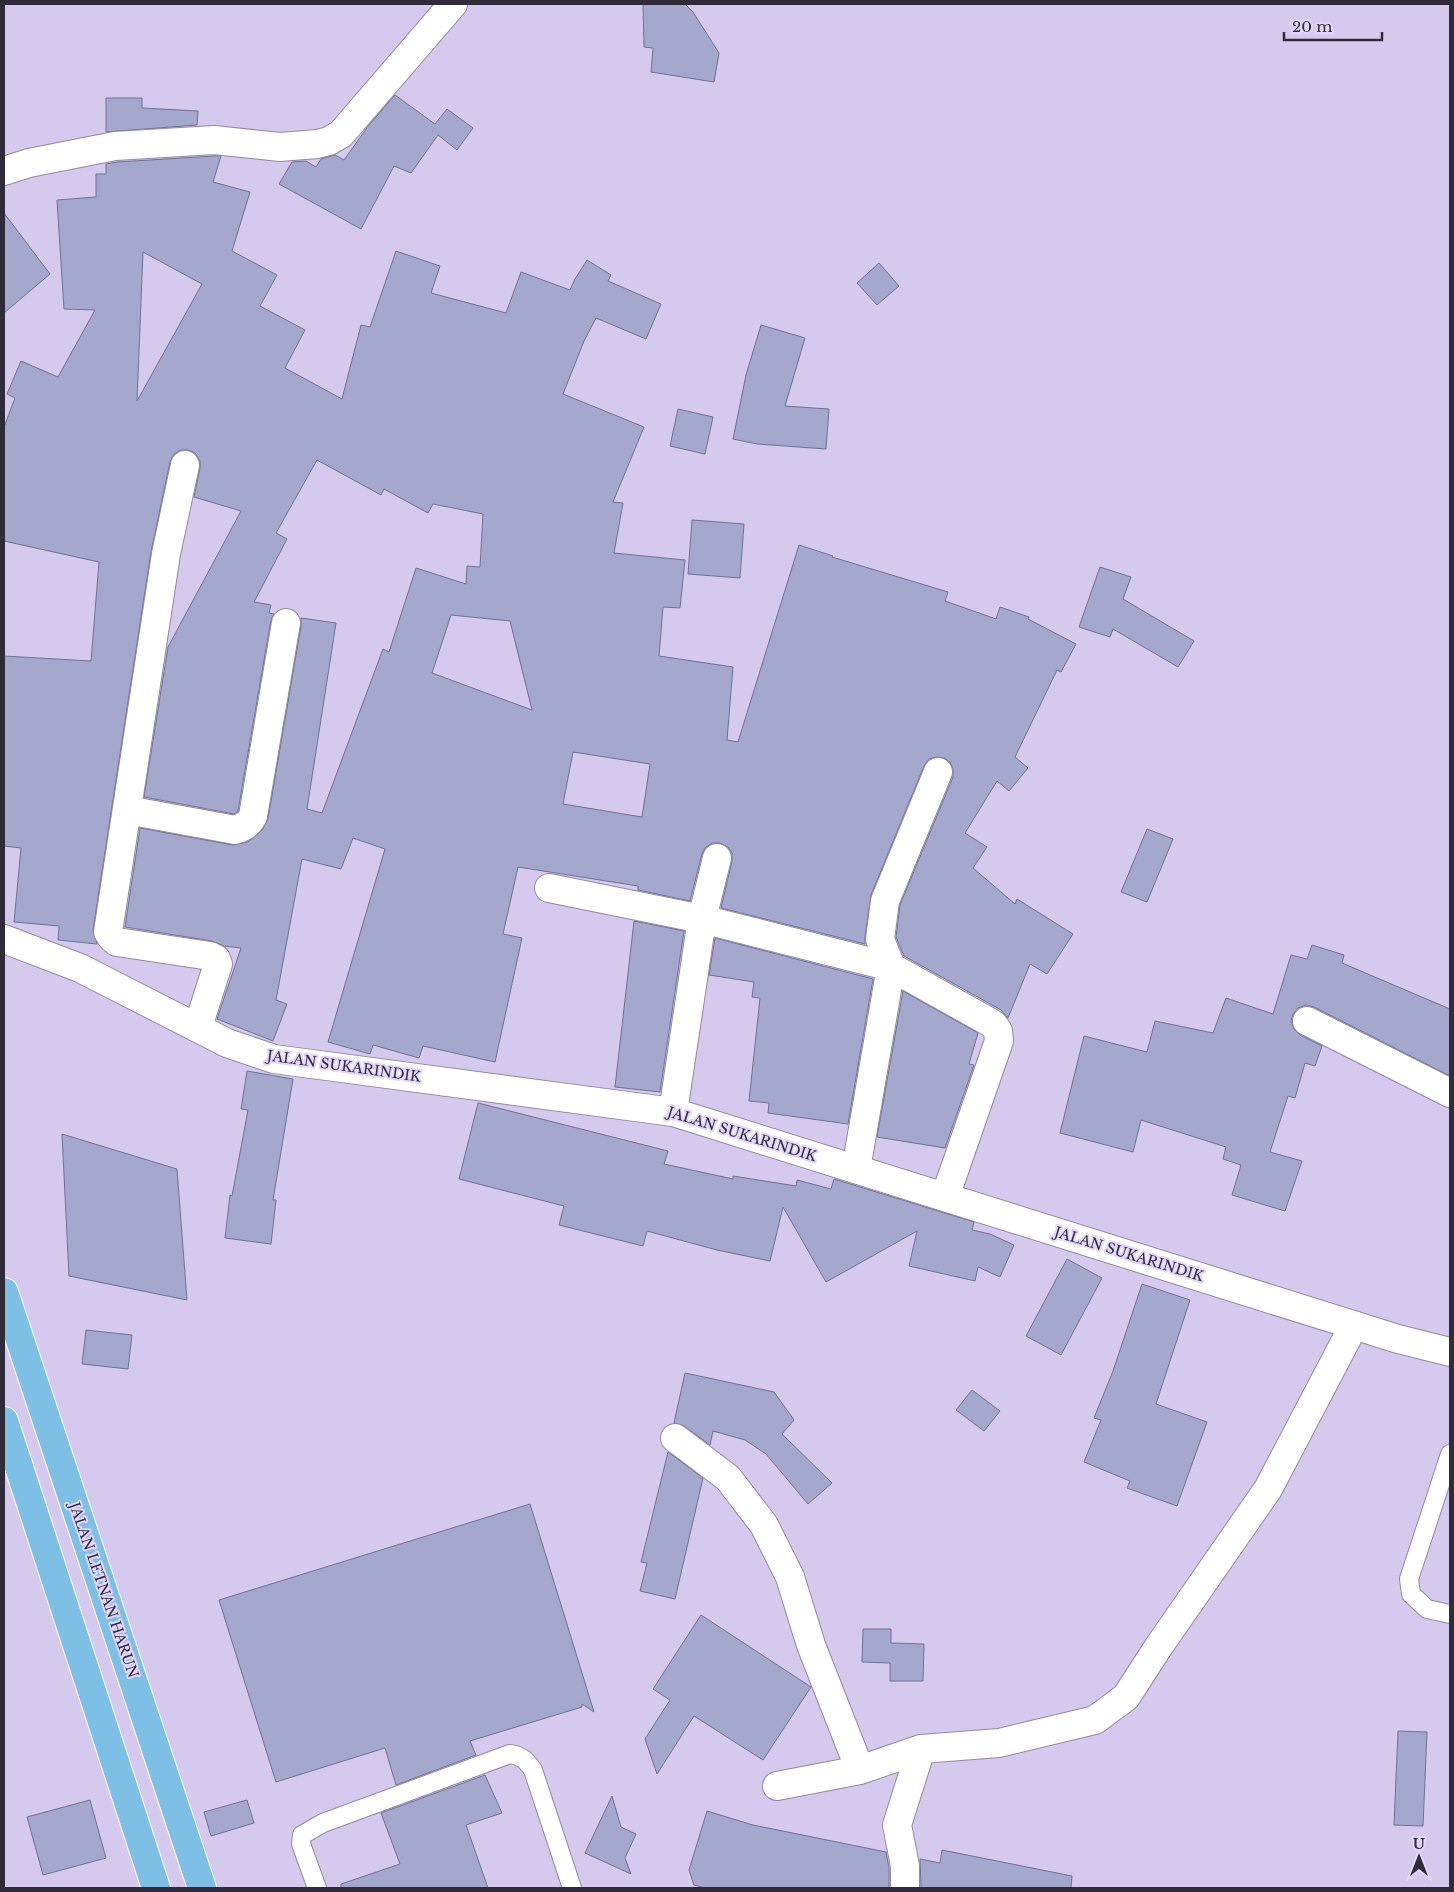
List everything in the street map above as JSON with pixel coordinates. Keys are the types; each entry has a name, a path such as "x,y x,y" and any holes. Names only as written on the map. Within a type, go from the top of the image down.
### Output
{"main road":[{"name":"JALAN LETNAN HARUN","path":"4,1292 202,1888"},
{"path":"4,1421 156,1888"},
{"path":"99,1713 141,1702"}],"street":[{"path":"4,171 29,163 115,146 214,140 280,147 329,141 341,134 449,9"},
{"path":"185,465 166,554 108,932 118,942 210,956 216,959 218,964 198,1027"},
{"path":"127,810 235,830 243,828 249,823 253,816 286,623"},
{"path":"856,1169 891,967 880,940 885,901 938,772"},
{"path":"674,1112 702,919 716,858"},
{"path":"549,888 702,919 891,967 994,1024 998,1031 999,1041 945,1197"},
{"name":"JALAN SUKARINDIK","path":"4,939 80,968 198,1027 227,1044 274,1058 674,1112 1398,1339 1450,1352"},
{"path":"1307,1021 1450,1093"},
{"path":"777,1786 860,1770 921,1750 999,1743 1094,1720 1126,1697 1158,1646 1268,1489 1354,1325"},
{"path":"675,1438 728,1478 764,1525 790,1577 811,1645 860,1770"},
{"path":"905,1888 905,1866 897,1825 921,1750"}],"lane":[{"path":"1450,1454 1409,1579 1411,1594 1427,1610 1450,1614"},
{"path":"317,1888 301,1844 302,1835 323,1823 510,1754 519,1755 526,1760 533,1770 572,1888"}],"building":[{"path":"643,4 685,4 693,12 719,53 714,82 651,72 653,48 644,47"},
{"path":"395,95 435,124 447,109 473,128 457,150 438,135 411,173 394,166 361,229 279,184 292,162 306,161 316,167 321,159 335,155 344,160 369,125"},
{"path":"106,98 142,98 142,108 198,111 197,125 106,132"},
{"path":"221,156 213,182 250,192 232,251 277,275 260,306 305,330 285,368 342,399 361,325 370,327 396,251 440,266 431,293 506,313 521,272 570,290 587,260 611,275 608,281 661,304 646,339 596,318 584,341 563,394 644,427 613,502 623,503 614,553 685,560 680,608 663,607 659,656 733,667 727,740 738,742 799,545 832,557 948,592 945,601 996,619 1000,607 1029,617 1028,619 1076,644 1061,672 1057,670 1015,757 1028,768 1009,791 997,781 965,833 987,847 973,868 1015,904 1017,899 1073,934 1047,974 1030,964 1008,1018 1001,1010 904,956 896,937 900,905 953,777 953,769 950,762 944,758 936,757 929,759 924,766 871,895 865,944 721,908 732,861 732,853 728,847 720,843 712,843 705,848 690,901 638,890 638,886 518,867 503,934 522,938 495,1062 423,1046 419,1058 373,1045 370,1054 328,1042 385,849 353,838 341,869 302,859 276,1000 287,1004 273,1041 217,1019 241,948 224,946 212,941 125,927 140,828 233,845 248,842 262,830 268,819 301,618 336,623 307,809 322,813 383,649 389,652 416,568 466,584 467,566 480,567 483,514 433,504 428,513 384,489 381,495 317,460 276,533 287,539 254,602 271,605 269,613 274,614 271,620 238,811 234,814 144,797 168,647 241,511 194,497 200,461 195,453 181,450 174,454 170,462 151,552 93,930 97,944 58,940 59,926 14,922 21,848 4,846 4,656 91,661 99,562 4,541 4,427 15,398 7,394 21,361 58,377 95,310 64,309 57,200 96,197 96,174 106,174 106,164","holes":["143,252 202,284 137,401","451,615 510,621 532,710 432,673","573,752 650,764 642,817 563,804"]},
{"path":"4,213 50,274 4,313"},
{"path":"879,263 899,286 877,305 857,283"},
{"path":"761,325 805,338 785,406 829,409 826,449 757,444 733,439 746,375"},
{"path":"678,409 713,417 705,454 670,446"},
{"path":"692,520 744,524 740,578 688,574"},
{"path":"1100,567 1131,577 1123,599 1194,641 1178,667 1113,629 1110,637 1079,627"},
{"path":"1147,829 1173,839 1147,902 1121,892"},
{"path":"634,921 684,931 660,1092 615,1087"},
{"path":"715,938 873,979 848,1124 768,1113 769,1103 749,1101 760,998 752,997 754,982 709,975"},
{"path":"1312,945 1344,955 1342,963 1450,1009 1450,1076 1314,1007 1306,1005 1298,1008 1293,1014 1291,1021 1294,1029 1300,1035 1322,1046 1315,1066 1305,1063 1295,1098 1288,1096 1270,1152 1302,1161 1285,1211 1232,1195 1241,1165 1223,1159 1226,1147 1141,1120 1133,1152 1060,1133 1084,1036 1147,1052 1155,1021 1213,1033 1226,998 1273,1014 1291,955 1307,959"},
{"path":"903,991 978,1033 969,1064 974,1065 945,1148 877,1137"},
{"path":"247,1071 293,1079 273,1200 276,1200 271,1244 225,1238 230,1195 232,1196 248,1110 241,1109"},
{"path":"478,1103 668,1151 664,1164 733,1179 733,1176 796,1186 797,1180 831,1189 834,1179 974,1222 972,1230 990,1234 1014,1245 1000,1277 978,1267 975,1281 909,1266 917,1231 826,1282 783,1207 770,1261 717,1250 647,1231 643,1246 559,1225 564,1206 459,1179"},
{"path":"62,1134 177,1169 187,1300 69,1276"},
{"path":"1067,1259 1102,1278 1061,1355 1026,1336"},
{"path":"1142,1284 1190,1300 1156,1404 1207,1422 1177,1506 1127,1488 1130,1481 1084,1462 1101,1420 1094,1418 1113,1371"},
{"path":"86,1330 132,1335 128,1369 82,1364"},
{"path":"685,1373 774,1392 794,1420 782,1434 832,1483 808,1504 766,1454 745,1440 713,1431 710,1445 684,1426 674,1423"},
{"path":"972,1390 1000,1411 984,1431 956,1410"},
{"path":"668,1452 703,1478 675,1599 640,1591 647,1563 641,1562"},
{"path":"530,1504 594,1712 582,1704 582,1707 470,1741 476,1755 396,1785 385,1748 276,1782 219,1600"},
{"path":"701,1615 811,1687 763,1760 694,1716 657,1774 645,1739 670,1700 653,1689"},
{"path":"863,1629 891,1629 891,1643 924,1644 923,1681 890,1681 890,1663 862,1662"},
{"path":"1398,1731 1427,1732 1423,1826 1394,1825"},
{"path":"485,1775 502,1813 466,1825 488,1888 341,1888 341,1884 400,1864 381,1813"},
{"path":"612,1796 621,1827 636,1834 625,1858 631,1874 585,1853"},
{"path":"90,1800 106,1858 43,1875 27,1817"},
{"path":"247,1800 254,1823 211,1836 204,1812"},
{"path":"707,1811 753,1825 886,1852 889,1868 889,1888 705,1888 694,1885 689,1870"},
{"path":"942,1850 1072,1876 1071,1888 921,1888 920,1859 940,1863"}]}
